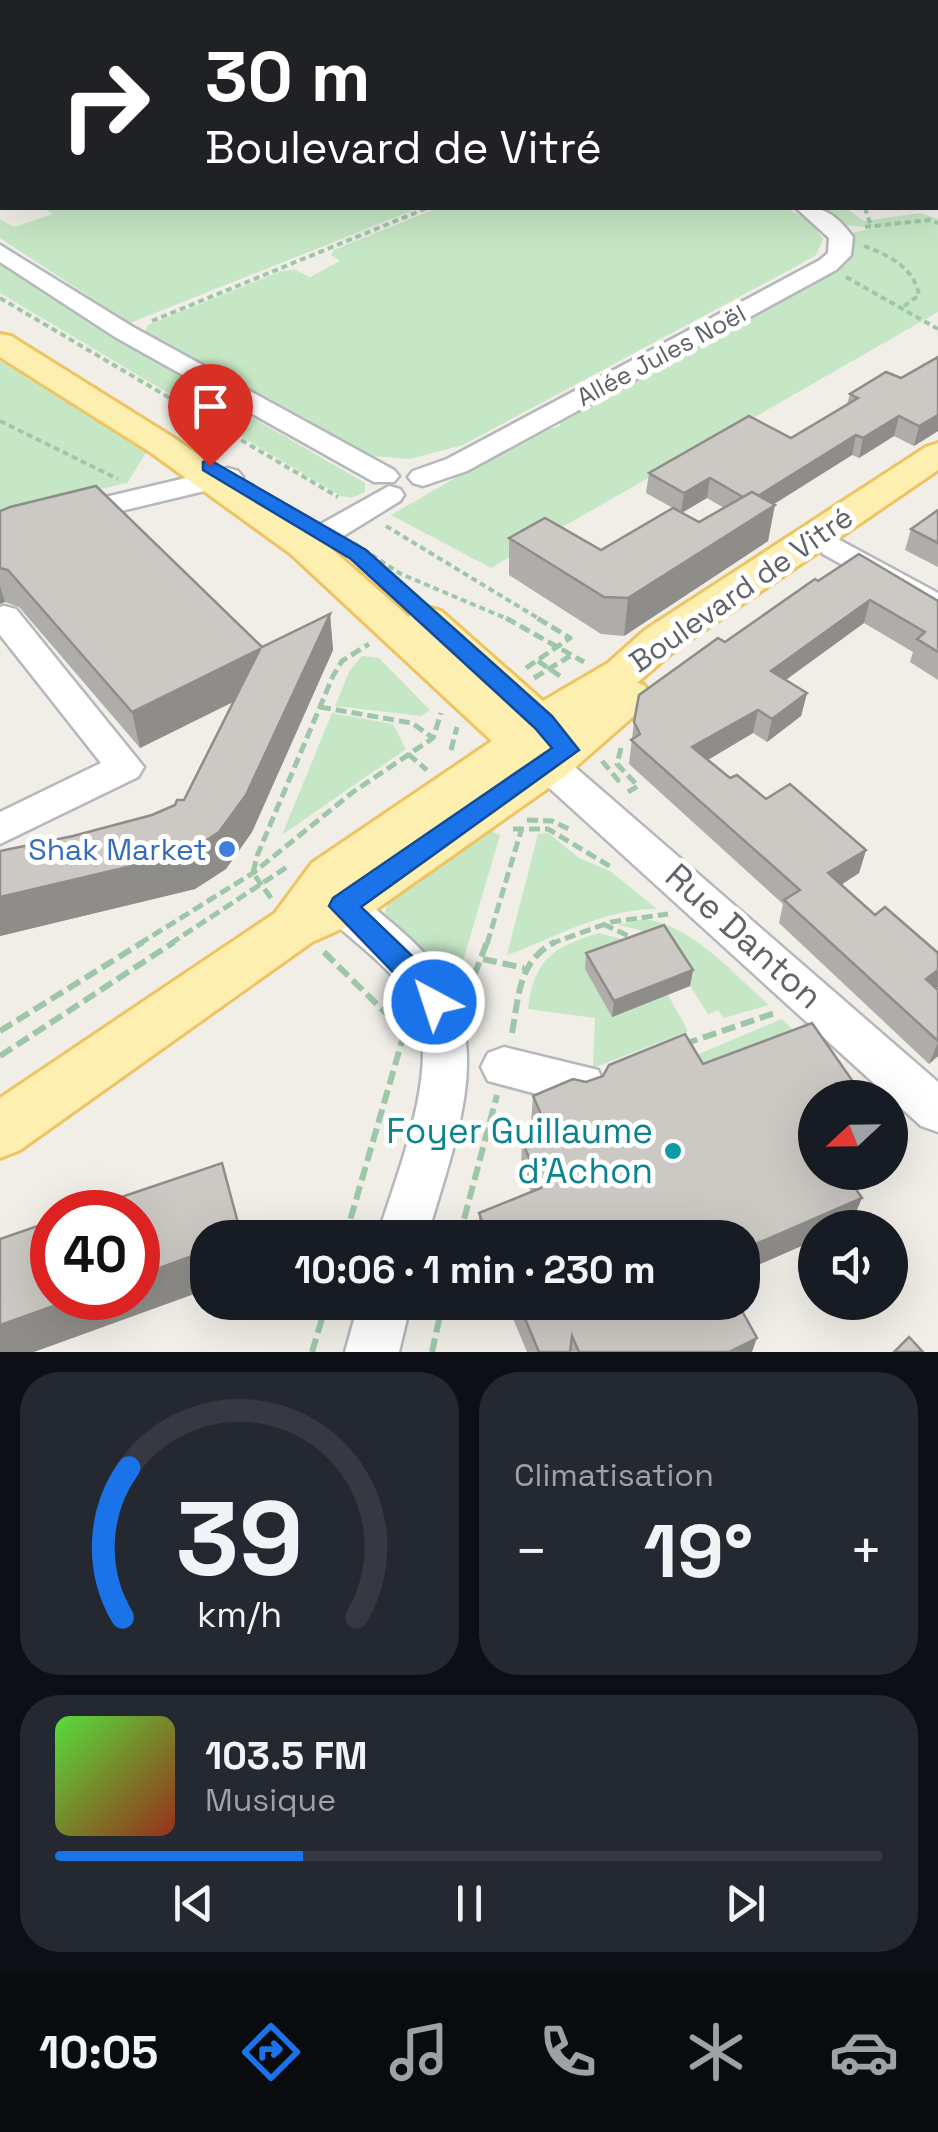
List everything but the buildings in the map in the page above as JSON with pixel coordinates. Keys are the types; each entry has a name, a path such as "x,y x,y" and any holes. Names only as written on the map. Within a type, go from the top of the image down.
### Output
{"main road":[{"path":"0,343 162,445 191,455 219,479 314,540 406,636 540,732"},
{"name":"Boulevard de Vitré","path":"0,1131 292,928 343,906 480,796 501,760 649,654 660,640 938,454"},
{"name":"Boulevard de Vitré","path":"540,732 609,710 938,474"},
{"path":"314,540 358,554 540,732"},
{"name":"Boulevard de Vitré","path":"292,928 329,877 480,796"}],"street":[{"path":"810,210 832,224 842,241"},
{"name":"Allée Jules Noël","path":"378,494 417,494 425,486 423,477 456,465 826,266 840,254 842,241"},
{"path":"0,252 378,494 314,540"},
{"path":"0,531 219,479"},
{"path":"834,547 938,607"},
{"path":"0,619 4,617 125,767 0,829"},
{"name":"Rue Danton","path":"540,732 938,1111"},
{"path":"343,906 423,984 434,1002 425,1036 441,1093 407,1220"},
{"path":"506,1059 582,1085"},
{"path":"372,1352 380,1320"}],"path":[{"path":"124,332 422,210"},
{"path":"866,210 872,226 929,220 938,223"},
{"path":"842,241 884,254 914,277 920,294 900,309"},
{"path":"826,266 938,330"},
{"path":"0,298 378,494 570,638 538,660"},
{"path":"0,421 152,496"},
{"path":"252,873 333,676 354,651"},
{"path":"540,732 570,656"},
{"path":"320,708 412,723 434,738"},
{"path":"0,1032 252,873 353,792 434,738 438,714"},
{"path":"460,720 448,762 480,796 505,815 552,821 570,829 588,846 618,858"},
{"path":"415,783 480,796"},
{"path":"353,1220 425,1036 482,959 480,796"},
{"path":"560,836 624,878"},
{"path":"0,1056 292,864"},
{"path":"252,873 292,928"},
{"path":"506,1059 524,968 546,947 602,924 636,914 669,914 654,902"},
{"path":"602,924 609,930 632,934 641,948"},
{"path":"482,959 524,968"},
{"path":"672,1049 785,1010"},
{"path":"312,1352 322,1320"},
{"path":"432,1352 439,1320"}],"green space":[{"path":"47,210 414,210 130,323 111,316 114,313 0,238 0,219 14,227 53,214"},
{"path":"432,210 790,210 810,222 823,239 816,255 463,445 410,459 372,456 144,334 148,325 281,271 295,270 310,277 340,261 331,255 334,250"},
{"path":"822,210 849,210 864,221 920,213 938,219 938,312 491,568 391,515 533,433 560,426 560,419 843,264 852,251 851,233 875,228 845,225"},
{"path":"0,262 112,336 365,483 365,492 351,498 341,496 0,293"},
{"path":"0,356 148,450 127,483 0,512"},
{"path":"362,656 379,658 430,710 421,716 335,706 350,670"},
{"path":"332,713 393,724 406,749 282,835"},
{"path":"491,831 500,835 460,971 432,958 385,913 388,902"},
{"path":"548,833 579,858 610,871 657,909 599,919 507,955 538,834"},
{"path":"643,919 679,930 695,940 769,1005 724,1018 718,1010 708,1014 661,941 651,944 640,930 618,925"},
{"path":"599,933 625,940 668,995 688,1031 593,1068 595,1018 528,1009 535,978 548,958 569,944"},
{"path":"782,1019 811,1048 697,1092 680,1062"}],"place":[{"name":"Shak Market","path":"227,849"},
{"name":"Foyer Guillaume d'Achon","path":"673,1151"}],"route":[{"path":"210,466 358,554 543,722 566,750 343,906 423,984 434,1002"}]}
